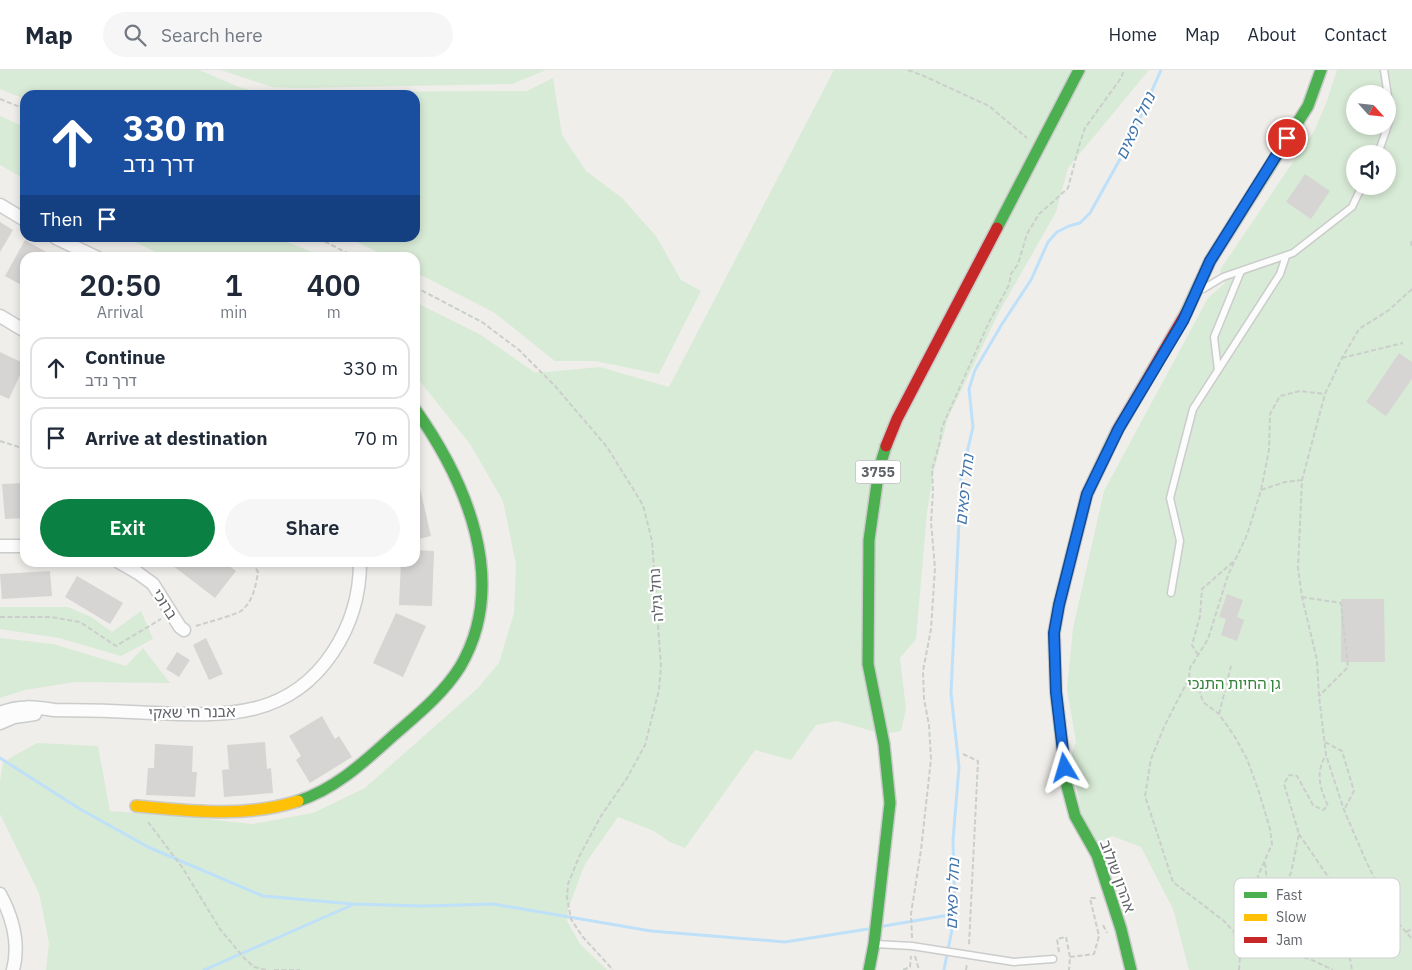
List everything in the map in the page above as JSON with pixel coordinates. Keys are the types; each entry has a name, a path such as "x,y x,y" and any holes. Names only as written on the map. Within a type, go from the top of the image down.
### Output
{"street":[{"name":"3755","path":"869,970 875,939 890,803 884,744 868,664 869,540 879,469 896,419 1079,70"},
{"name":"אהרון שולוב","path":"1131,970 1121,929 1097,855 1075,816 1067,786 1056,692 1054,633 1059,605 1087,494 1119,428 1183,321 1210,261 1308,106 1321,70"},
{"path":"0,205 20,217"},
{"path":"64,242 85,252"},
{"path":"0,316 20,327"},
{"path":"136,806 221,813 243,812 274,808 312,796 341,781 353,771 425,708 453,676 465,656 473,637 477,618 481,578 479,551 471,515 455,473 430,428 420,415"},
{"path":"0,546 20,546"},
{"name":"ברוכי","path":"128,567 152,584 180,627 184,630"},
{"name":"אבנר חי שאקי","path":"0,713 18,707 54,710 211,714 252,710 283,698 312,679 340,642 348,625 358,593 360,567"},
{"name":"אבנר חי שאקי","path":"0,723 14,717 54,710"},
{"path":"0,894 10,914 14,928 16,954 13,970"},
{"path":"0,909 4,916 9,939 9,952 5,970"}],"lane":[{"path":"1381,145 1391,116 1384,70"},
{"path":"1195,293 1223,277 1294,253 1352,207 1358,195"},
{"path":"1171,593 1180,540 1170,498 1193,409 1280,274 1286,256"},
{"path":"1218,370 1214,337 1241,271"},
{"path":"875,939 1014,962 1053,958"}],"path":[{"path":"908,70 989,106 1038,148"},
{"path":"903,970 910,967 912,946 911,914 921,850 931,758 929,725 924,699 923,671 931,629 935,568 931,522 932,470 942,427 989,322 1008,286 1011,274 1018,264 1026,234 1039,214 1068,188 1085,128 1121,78 1124,70"},
{"path":"0,99 20,107"},
{"path":"1412,241 1412,248"},
{"path":"326,242 345,252"},
{"path":"1375,878 1344,810 1326,755 1317,660 1302,597 1298,568 1302,480 1325,394 1342,358 1359,329 1389,310 1412,289"},
{"name":"נחל גילה","path":"420,290 482,322 520,350 555,386 607,447 643,505 652,541 661,667 659,690 645,745 628,778 601,816 579,857 568,884 567,898 572,919 582,936 613,970"},
{"path":"1342,358 1403,343"},
{"path":"1234,932 1224,921 1173,882 1145,796 1151,759 1164,726 1188,678 1190,668 1208,639 1228,575 1247,536 1261,490 1268,450 1270,414 1274,404 1280,396 1300,391 1325,394"},
{"path":"0,441 20,447"},
{"path":"1261,490 1285,482 1302,480"},
{"path":"1198,655 1192,645 1200,616 1202,589 1235,560"},
{"path":"184,630 241,611 249,602 255,589 258,572 255,567"},
{"path":"1302,597 1341,603 1348,667 1319,696"},
{"path":"0,617 51,618 80,622 116,646 171,613"},
{"path":"1219,714 1230,666"},
{"path":"1188,678 1198,685 1203,702 1219,714 1235,737 1247,759 1259,792 1270,829 1272,844 1258,878"},
{"path":"1325,742 1342,751 1354,791 1344,810"},
{"path":"963,754 978,761 969,956"},
{"path":"1326,755 1320,764 1319,781 1328,806 1323,810 1313,805 1298,776 1289,775 1284,784 1299,834 1328,878"},
{"path":"136,806 182,866 220,929 244,958 254,966 267,970"},
{"path":"1288,878 1291,873 1299,834"},
{"path":"1265,862 1267,878"},
{"path":"1070,958 1094,954 1099,936 1090,898 1095,898"},
{"path":"1103,924 1106,933 1121,929"},
{"path":"1400,925 1412,938"},
{"path":"1406,932 1412,929"},
{"path":"1060,958 1057,940 1066,937 1070,958 1069,970"},
{"path":"912,946 920,970"},
{"path":"1305,958 1333,970"},
{"path":"274,970 300,970"}],"green space":[{"path":"0,70 199,70 250,90 20,90 20,97 0,89"},
{"path":"221,70 546,70 512,84 296,88 272,87"},
{"path":"834,70 1149,70 1068,168 1056,212 999,312 948,418 934,470 927,512 916,639 900,658 906,709 901,731 883,734 837,721 816,725 791,760 755,750 685,848 670,842 654,831 618,817 585,864 568,909 567,921 580,944 607,970 46,970 49,943 39,893 0,814 0,782 3,762 37,743 98,746 110,811 252,824 313,813 365,788 477,689 499,663 514,613 516,564 503,501 470,444 420,381 420,304 481,335 534,372 600,367 669,387"},
{"name":"גן החיות התנכי","path":"1337,70 1412,70 1412,970 1189,970 1173,909 1141,847 1112,836 1096,845 1082,816 1071,757 1076,742 1067,689 1073,628 1104,491 1208,298 1225,283 1220,270 1314,131 1327,101"},
{"path":"553,78 562,135 586,171 622,198 656,236 681,280 701,291 659,374 595,361 555,361 495,313 420,275 420,252 377,252 357,242 420,242 420,92 527,91"},
{"path":"0,116 20,125 20,176 0,165"},
{"path":"135,242 288,242 312,252 156,252"},
{"path":"0,607 68,607 91,617 112,632 141,611 153,639 121,656 59,638 0,629"},
{"path":"0,638 53,644 126,666 143,648 170,683 74,682 25,690 0,698"}],"building":[{"path":"1305,174 1330,191 1311,219 1286,202"},
{"path":"0,222 13,230 0,252"},
{"path":"24,242 29,242 46,252 20,252 20,284 5,276"},
{"path":"0,352 20,362 20,375 9,399 0,395"},
{"path":"1399,353 1412,362 1412,379 1386,416 1366,402"},
{"path":"20,483 20,518 5,519 2,484"},
{"path":"420,488 431,536 420,539"},
{"path":"420,550 434,551 432,606 399,605 401,567 420,567"},
{"path":"175,567 231,567 236,571 215,598"},
{"path":"50,571 52,596 2,599 0,574"},
{"path":"77,576 123,603 110,624 65,597"},
{"path":"1227,594 1243,600 1237,617 1244,620 1237,641 1221,635 1226,619 1219,617"},
{"path":"1341,599 1384,599 1385,662 1341,662"},
{"path":"396,613 426,626 403,677 373,663"},
{"path":"206,638 223,674 209,680 193,645"},
{"path":"177,652 190,660 179,677 166,669"},
{"path":"322,716 335,739 339,736 352,757 310,783 296,760 301,756 289,736"},
{"path":"265,742 267,769 271,768 273,793 224,797 222,770 229,769 227,745"},
{"path":"155,744 193,746 192,772 197,772 195,797 146,795 148,768 154,768"}],"waterway":[{"name":"נחל רפאים","path":"944,970 955,914 953,840 959,767 951,693 961,479 973,427 969,389 975,370 1031,280 1048,242 1057,232 1080,223 1090,213 1129,143 1161,70"},
{"path":"0,758 80,809 148,847 263,896 353,904 424,906 493,904 651,931 785,942 868,929"},
{"path":"204,970 352,905"},
{"path":"884,926 955,914"}],"traffic: fast":[{"path":"997,228 1079,70"},
{"path":"1186,313 1210,261 1308,106 1321,70"},
{"path":"298,801 312,796 337,782 372,755 430,703 460,667 475,634 481,601 481,567 475,533 465,500 451,468 420,416"},
{"path":"1117,431 1087,494 1059,605 1054,633 1056,692 1067,786 1075,816 1097,855 1121,929 1131,970"},
{"path":"869,970 874,944 890,803 884,744 868,664 869,540 879,469 886,446"}],"traffic: slow":[{"path":"136,806 218,812 258,810 298,801"}],"traffic: jam":[{"path":"886,446 897,419 997,228"},
{"path":"1117,431 1186,313"}],"route":[{"path":"1065,768 1056,692 1054,633 1059,605 1087,494 1119,428 1183,321 1210,261 1287,138"}]}
